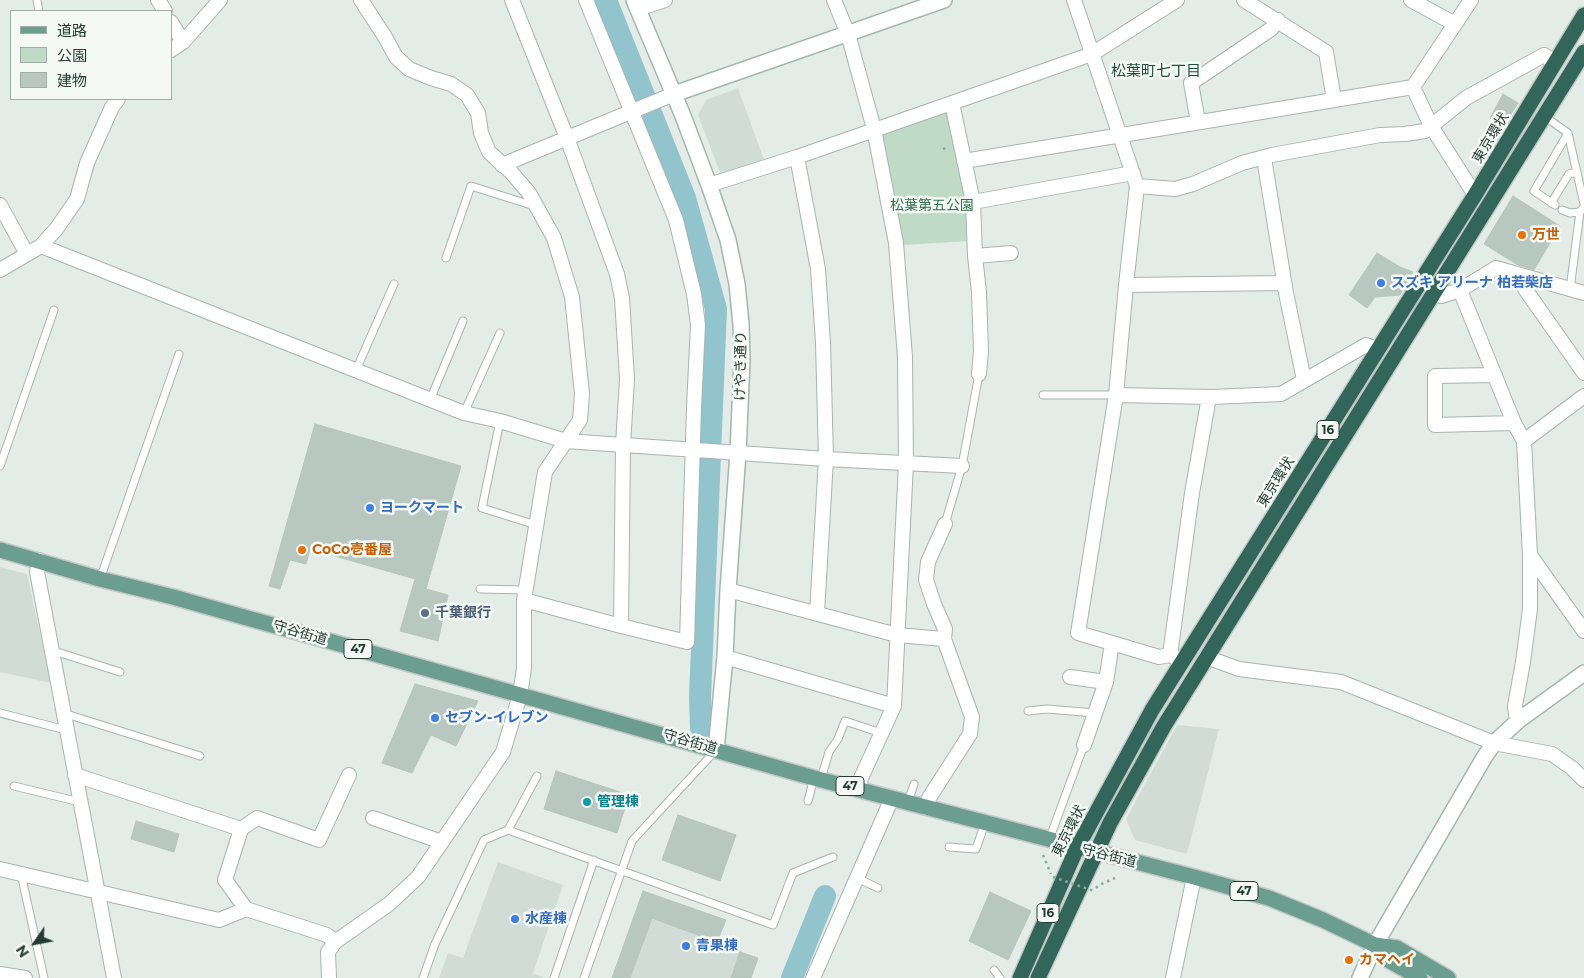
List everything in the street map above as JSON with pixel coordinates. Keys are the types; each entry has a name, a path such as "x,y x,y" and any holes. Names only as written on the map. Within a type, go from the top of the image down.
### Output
{"highway":[{"name":"東京環状","path":"1020,978 1077,848 1152,710 1176,658 1378,350 1584,15"},
{"name":"16","path":"1038,978 1110,823 1164,726 1584,52"}],"main road":[{"name":"守谷街道","path":"0,550 926,808 1269,898 1351,933 1375,946 1388,960 1420,978"},
{"name":"守谷街道","path":"1375,946 1397,948 1448,978"}],"street":[{"path":"172,49 183,42 220,0"},
{"path":"329,978 328,952 335,942 390,904 418,877 503,752 520,695 524,668 524,595 545,472 580,420 582,394 572,297 554,238 529,193 511,172 489,152 481,133 478,113 467,95 451,84 409,69 396,57 361,0"},
{"path":"512,0 567,138 617,274 622,298 627,379 623,445 621,626"},
{"path":"524,595 621,626 686,642 698,325 694,294 676,220 633,110 586,0"},
{"path":"636,4 664,0"},
{"path":"834,0 848,34 874,129 896,243 905,357 906,464 894,706 861,778 859,788"},
{"path":"502,165 669,96 944,0"},
{"path":"1074,0 1135,180 1116,395 1078,633 1159,657 1176,658 1192,493 1209,397"},
{"path":"709,185 1092,54 1177,0"},
{"path":"1244,0 1326,52 1334,100"},
{"path":"1410,0 1455,24"},
{"path":"964,161 1413,87 1471,0"},
{"name":"けやき通り","path":"636,4 669,96 709,185 728,240 737,284 742,360 738,453 716,750"},
{"path":"1198,122 1191,83 1271,29 1278,20"},
{"path":"172,24 183,42"},
{"path":"973,202 1135,180 1175,189 1193,184 1242,163 1380,135 1425,131 1466,98 1544,54 1555,62"},
{"path":"1413,87 1431,126 1475,195"},
{"path":"0,270 41,246 57,228 77,198 87,164 112,107 117,100"},
{"path":"952,103 973,202 975,256 979,292 981,351 979,374"},
{"path":"798,156 818,269 823,342 826,459 817,613"},
{"path":"1264,158 1284,283 1304,380"},
{"path":"0,205 27,254"},
{"path":"41,246 464,413 500,421 566,441 826,459 962,466"},
{"path":"975,256 1011,253"},
{"path":"1433,293 1441,296 1460,290 1496,268 1584,293"},
{"path":"1527,277 1525,289 1584,373"},
{"path":"1126,285 1284,283"},
{"path":"1460,290 1514,423 1524,441 1530,555 1530,609 1515,706 1516,715 1519,720"},
{"path":"1116,395 1209,397 1281,394 1366,345 1378,350"},
{"path":"1495,375 1435,376 1435,425 1514,423"},
{"path":"1524,441 1584,396"},
{"path":"926,808 929,798 970,734 973,709 944,640 945,629 926,580 928,562 945,524"},
{"path":"1530,555 1584,631"},
{"path":"39,560 37,572 114,978"},
{"path":"728,590 897,635 944,640"},
{"path":"1084,744 1106,682 1112,643"},
{"path":"724,657 894,706"},
{"path":"1206,657 1239,669 1341,682 1494,743 1552,754 1572,768 1584,780"},
{"path":"1360,978 1375,946 1494,743 1519,720 1584,673"},
{"path":"1070,677 1106,682"},
{"path":"75,775 241,829"},
{"path":"335,942 327,935 246,909 225,880 241,829 257,818 319,840 349,775"},
{"path":"817,977 892,798"},
{"path":"373,818 442,842"},
{"path":"0,869 219,920 246,909"},
{"path":"1173,978 1194,877"},
{"path":"0,974 25,978"}],"lane":[{"path":"1544,116 1568,133 1583,207 1570,289"},
{"path":"1568,133 1534,191 1553,204 1569,174 1577,172"},
{"path":"446,258 471,186 528,204 533,201"},
{"path":"1562,210 1570,213 1583,207"},
{"path":"356,370 394,284"},
{"path":"0,466 54,310"},
{"path":"430,400 463,321"},
{"path":"464,413 500,333"},
{"path":"100,579 179,354"},
{"path":"945,524 962,466 979,374"},
{"path":"1043,395 1116,395"},
{"path":"500,421 482,508 536,525"},
{"path":"480,589 524,595"},
{"path":"51,649 120,672"},
{"path":"1028,711 1047,708 1095,713"},
{"path":"0,713 66,730"},
{"path":"63,713 200,756"},
{"path":"808,800 845,721 881,733"},
{"path":"1049,840 1084,744"},
{"path":"584,978 632,841 716,750"},
{"path":"423,978 435,944 484,840 508,830 537,776"},
{"path":"908,802 914,784"},
{"path":"14,786 80,802"},
{"path":"949,847 976,849 985,823"},
{"path":"508,830 773,924 793,873 829,858"},
{"path":"554,978 594,860"},
{"path":"21,874 44,978"},
{"path":"857,878 878,888"},
{"path":"994,970 1000,978"}],"path":[{"path":"1043,855 1053,877 1094,891 1099,885 1115,878"}],"shaded area":[{"path":"738,88 764,160 721,175 698,115 706,100"},
{"path":"0,567 27,574 51,683 0,672"},
{"path":"1177,725 1219,729 1187,854 1135,840 1126,819"},
{"name":"水産棟","path":"498,862 563,885 533,973 545,978 439,978 448,953 463,958"},
{"name":"青果棟","path":"652,918 742,951 731,978 630,978"}],"green space":[{"name":"松葉第五公園","path":"944,113 950,115 969,207 970,241 903,245 882,138 885,132"}],"building":[{"path":"1503,94 1518,103 1504,125 1490,118"},
{"name":"万世","path":"1513,196 1560,226 1534,270 1518,265 1484,244"},
{"name":"スズキ アリーナ 柏若柴店","path":"1377,253 1400,267 1413,272 1400,295 1375,297 1367,308 1349,295"},
{"name":"ヨークマート","path":"315,424 461,466 426,589 448,595 438,641 400,631 415,579 310,549 306,564 290,560 280,589 269,586"},
{"name":"セブン-イレブン","path":"415,684 478,701 456,746 431,735 412,773 382,763"},
{"name":"管理棟","path":"556,771 629,795 617,833 544,809"},
{"path":"678,815 736,835 720,881 662,860"},
{"path":"136,821 179,834 174,852 131,839"},
{"path":"643,891 726,920 717,942 652,918 630,978 612,978"},
{"path":"990,892 1031,911 1008,960 969,941"},
{"path":"740,952 758,958 751,978 731,978"}],"waterway":[{"path":"606,0 685,198 716,309 700,697 701,728"},
{"path":"792,978 825,896"}],"place":[{"name":"万世","path":"1522,235"},
{"name":"スズキ アリーナ 柏若柴店","path":"1381,283"},
{"name":"ヨークマート","path":"370,508"},
{"name":"CoCo壱番屋","path":"302,550"},
{"name":"千葉銀行","path":"425,613"},
{"name":"セブン-イレブン","path":"435,718"},
{"name":"管理棟","path":"587,802"},
{"name":"水産棟","path":"515,919"},
{"name":"青果棟","path":"686,946"},
{"name":"カマヘイ","path":"1349,960"}],"district":[{"name":"松葉町七丁目","path":"1156,72"}]}
